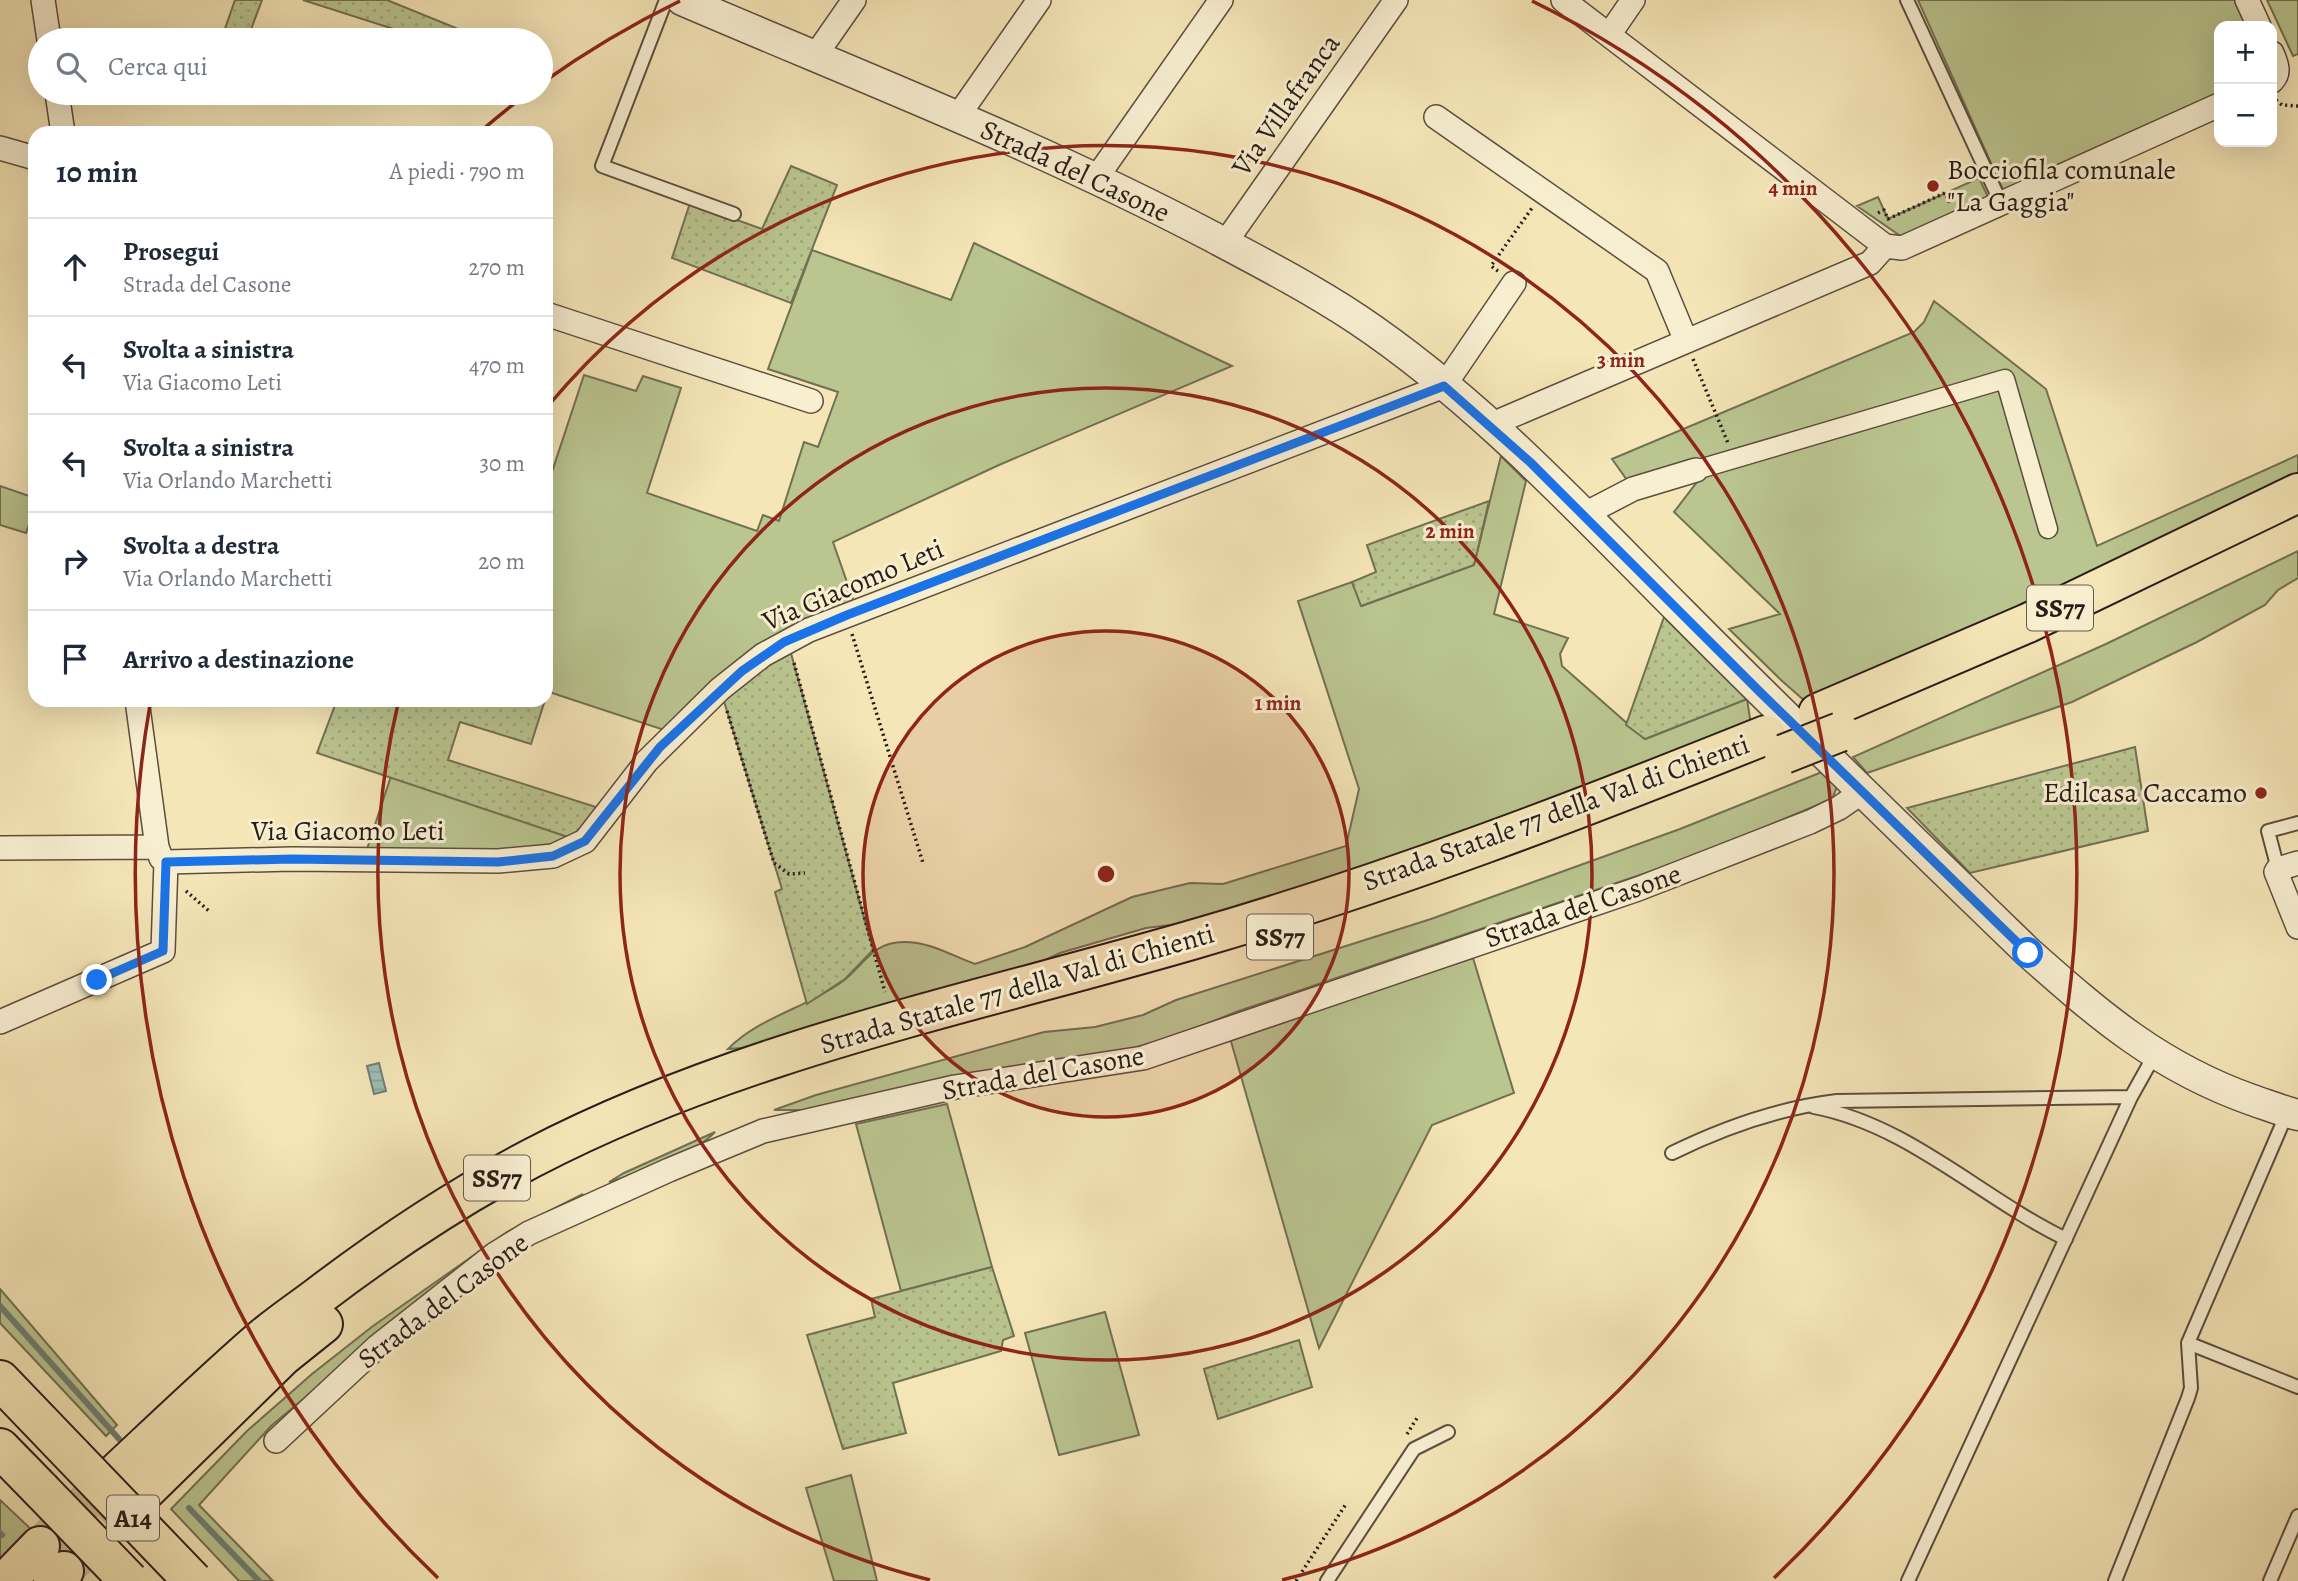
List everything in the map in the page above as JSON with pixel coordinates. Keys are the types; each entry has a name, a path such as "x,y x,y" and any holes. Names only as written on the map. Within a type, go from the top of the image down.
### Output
{"highway":[{"name":"Strada Statale 77 della Val di Chienti","path":"1829,722 2298,493"},
{"name":"Strada Statale 77 della Val di Chienti","path":"127,1485 261,1339 352,1270 434,1215 531,1158 632,1111 758,1062 1150,953 1314,902 1616,794 1775,744 2051,639 2298,522"},
{"name":"A14","path":"0,1380 193,1581"},
{"name":"A14","path":"0,1448 129,1581"},
{"path":"6,1581 52,1566"}],"street":[{"path":"43,0 46,28"},
{"name":"Strada del Casone","path":"682,0 1097,177 1225,243 1355,318 1411,358 1490,425 2028,953 2114,1026 2155,1054 2204,1081 2293,1114"},
{"path":"815,56 854,0"},
{"path":"958,116 1039,0"},
{"path":"1097,177 1221,0"},
{"name":"Via Villafranca","path":"1225,243 1396,0"},
{"path":"1563,0 1885,246 1902,248 2214,107"},
{"path":"1608,35 1633,0"},
{"path":"2247,0 2257,21"},
{"path":"59,105 62,126"},
{"path":"1436,117 1657,271 1686,341"},
{"path":"0,148 28,156"},
{"path":"1490,425 1870,263 1885,246"},
{"path":"1444,386 1514,283"},
{"path":"553,316 811,401"},
{"path":"1583,514 1633,489 2005,379 2048,529"},
{"name":"Via Giacomo Leti","path":"0,848 292,859 498,862 553,856 585,841 660,747 742,671 784,642 847,615 1444,386"},
{"path":"0,1023 163,951 161,855 138,707"},
{"name":"Strada del Casone","path":"276,1441 378,1346 495,1254 529,1233 716,1150 763,1132 955,1087 1143,1058 1638,889 1810,822 1862,792"},
{"path":"2288,866 2277,875 2298,927"}],"lane":[{"path":"666,0 602,166 734,215"},
{"path":"1907,0 2001,203"},
{"path":"2288,866 2269,831 2298,823"},
{"path":"1908,1581 2131,1097 2155,1054"},
{"path":"1672,1153 1700,1139 1756,1118 1804,1105 1837,1101 2131,1097"},
{"path":"1804,1105 1857,1118 1885,1131 2041,1227 2066,1239"},
{"path":"2115,1581 2188,1398 2191,1388 2188,1343 2293,1114"},
{"path":"2188,1343 2298,1387"},
{"path":"1327,1581 1414,1449 1448,1432"},
{"path":"2270,1581 2298,1516"}],"path":[{"path":"2277,101 2283,105 2298,106"},
{"path":"1514,283 1491,266 1543,192"},
{"path":"1857,224 1884,211 1888,219 1945,193 1958,222"},
{"path":"1686,341 1735,459"},
{"path":"847,615 923,863"},
{"path":"793,660 884,992"},
{"path":"726,708 774,863 789,874 805,873"},
{"path":"1296,1581 1346,1504"}],"green space":[{"path":"235,0 262,0 252,28 225,28"},
{"path":"303,0 387,0 456,28 390,28"},
{"path":"1918,0 2236,0 2246,21 2214,21 2214,96 2003,190"},
{"path":"2267,0 2298,0 2298,54 2293,56"},
{"path":"791,166 837,185 791,303 672,258 690,203 762,229"},
{"path":"1979,178 1988,197 1902,237 1857,206 1878,197 1888,219"},
{"path":"974,243 1232,366 999,465 833,542 855,605 664,730 553,693 553,469 584,375 636,391 643,376 681,388 647,493 757,531 763,515 779,521 804,442 818,447 838,392 768,369 812,250 951,300"},
{"path":"1934,301 2046,389 2097,546 2298,455 2298,476 2098,571 1806,702 1729,629 1780,614 1674,512 1700,478 1627,480 1612,459 1914,332 1924,322"},
{"path":"1501,456 1526,481 1494,614 1568,638 1560,654 1562,666 1645,739 1747,699 1751,725 1622,778 1212,920 1146,928 1060,953 1014,975 742,1048 728,1049 754,1029 829,990 843,981 876,950 893,943 923,944 975,964 1025,947 1132,897 1190,883 1223,884 1346,846 1359,789 1298,601 1352,582 1362,606 1474,565"},
{"path":"0,486 28,496 26,533 0,525"},
{"path":"1489,501 1474,565 1361,606 1352,582 1376,572 1367,545"},
{"path":"2298,551 2298,578 2278,590 2265,605 2197,642 2072,702 1867,773 1853,757 2106,644"},
{"path":"1664,617 1747,699 1645,739 1626,725"},
{"path":"789,646 873,950 845,979 807,1004 775,892 782,889 722,695"},
{"path":"334,707 543,707 531,744 460,722 448,760 599,808 581,832 571,838 317,753"},
{"path":"2135,747 2148,831 1970,873 1907,808"},
{"path":"1822,772 1837,787 1832,799 1690,858 1236,1012 1179,1035 1123,1051 964,1074 817,1110 774,1110 816,1095 1044,1032 1095,1027 1143,1015 1176,1000 1431,919 1680,829"},
{"path":"391,776 571,838 549,848 494,853 367,849"},
{"path":"1473,958 1514,1093 1432,1125 1319,1348 1230,1038"},
{"path":"947,1104 992,1267 901,1291 856,1124"},
{"path":"715,1132 680,1156 609,1182 624,1173"},
{"path":"583,1194 508,1237 325,1381 271,1426 199,1505 273,1581 239,1581 171,1509 247,1431 312,1374 373,1326 507,1232"},
{"path":"992,1267 1014,1336 1003,1340 1001,1351 893,1383 906,1433 843,1449 807,1335 875,1317 871,1299"},
{"path":"0,1289 117,1425 106,1436 0,1323"},
{"path":"1105,1312 1139,1435 1059,1455 1025,1333"},
{"path":"1299,1340 1312,1387 1218,1419 1204,1369"},
{"path":"851,1475 877,1581 834,1581 806,1488"},
{"path":"0,1500 34,1532 0,1566"}],"water":[{"path":"379,1063 386,1091 374,1094 367,1066"}],"waterway":[{"path":"0,1306 119,1439"},
{"path":"189,1508 259,1581"}],"tunnel":[{"path":"40,1546 115,1474"},
{"path":"68,1567 139,1497"}],"place":[{"name":"Bocciofila comunale \"La Gaggia\"","path":"1933,186"},
{"name":"Edilcasa Caccamo","path":"2261,793"}],"route":[{"path":"97,980 163,951 166,862 292,859 498,862 553,856 585,841 647,761 676,731 720,689 784,642 847,615 1444,386 1530,462 1760,692 2028,953"}]}
